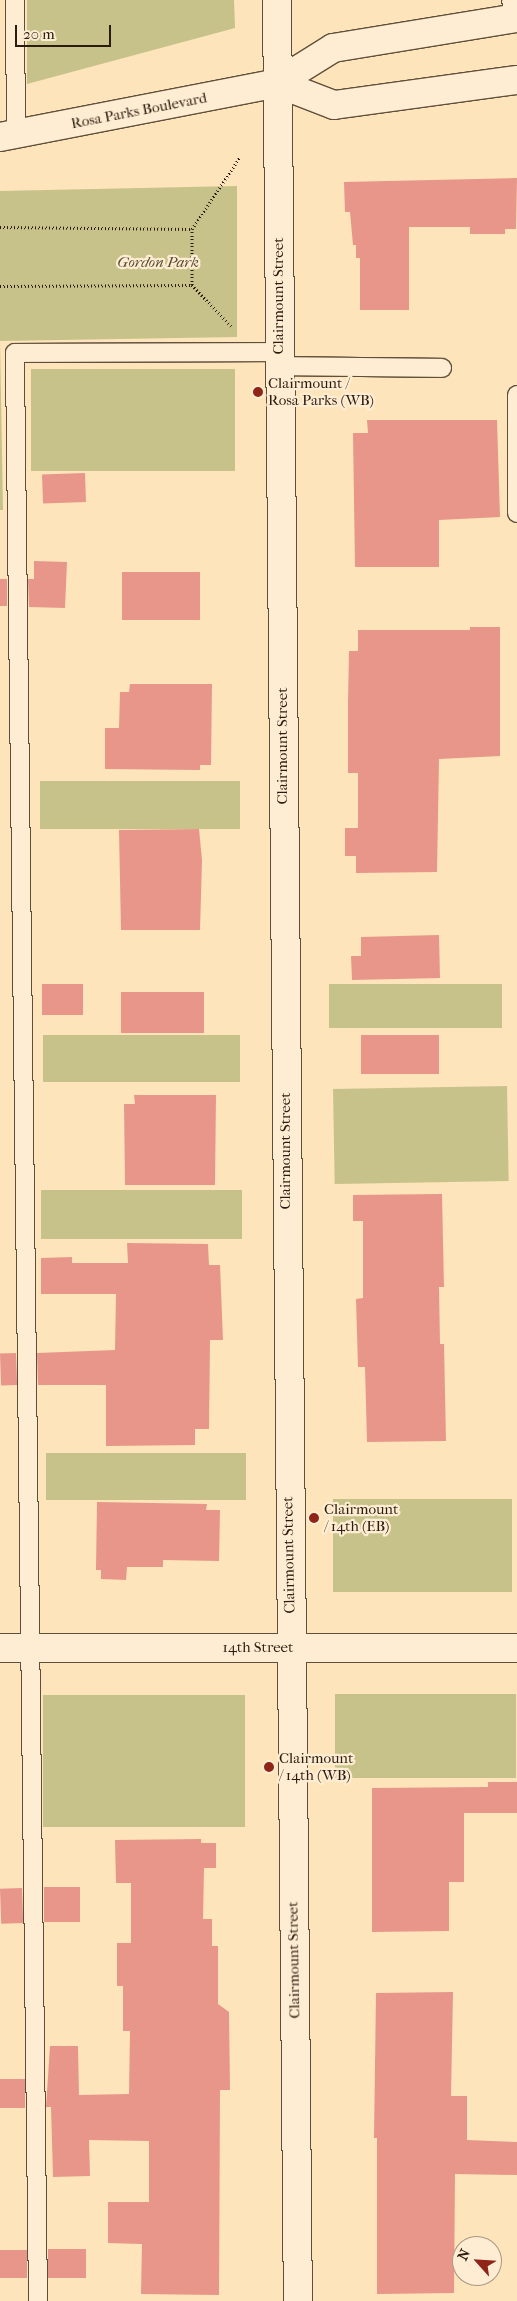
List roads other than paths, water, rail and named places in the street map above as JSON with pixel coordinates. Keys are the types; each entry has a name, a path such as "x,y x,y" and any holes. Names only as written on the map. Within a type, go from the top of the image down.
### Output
{"street":[{"name":"Clairmount Street","path":"278,0 290,1648 298,2301"},
{"name":"Rosa Parks Boulevard","path":"8,136 278,83 333,48 514,12"},
{"path":"278,83 334,104 517,80"},
{"name":"14th Street","path":"0,1648 517,1648"}],"lane":[{"path":"8,136 15,0"},
{"path":"38,2301 15,353 280,359 442,368"},
{"path":"517,394 517,513"}],"place":[{"name":"Clairmount / Rosa Parks (WB)","path":"258,392"},
{"name":"Clairmount / 14th (EB)","path":"314,1518"},
{"name":"Clairmount / 14th (WB)","path":"269,1767"}],"park label":[{"name":"Gordon Park","path":"158,263"}]}
